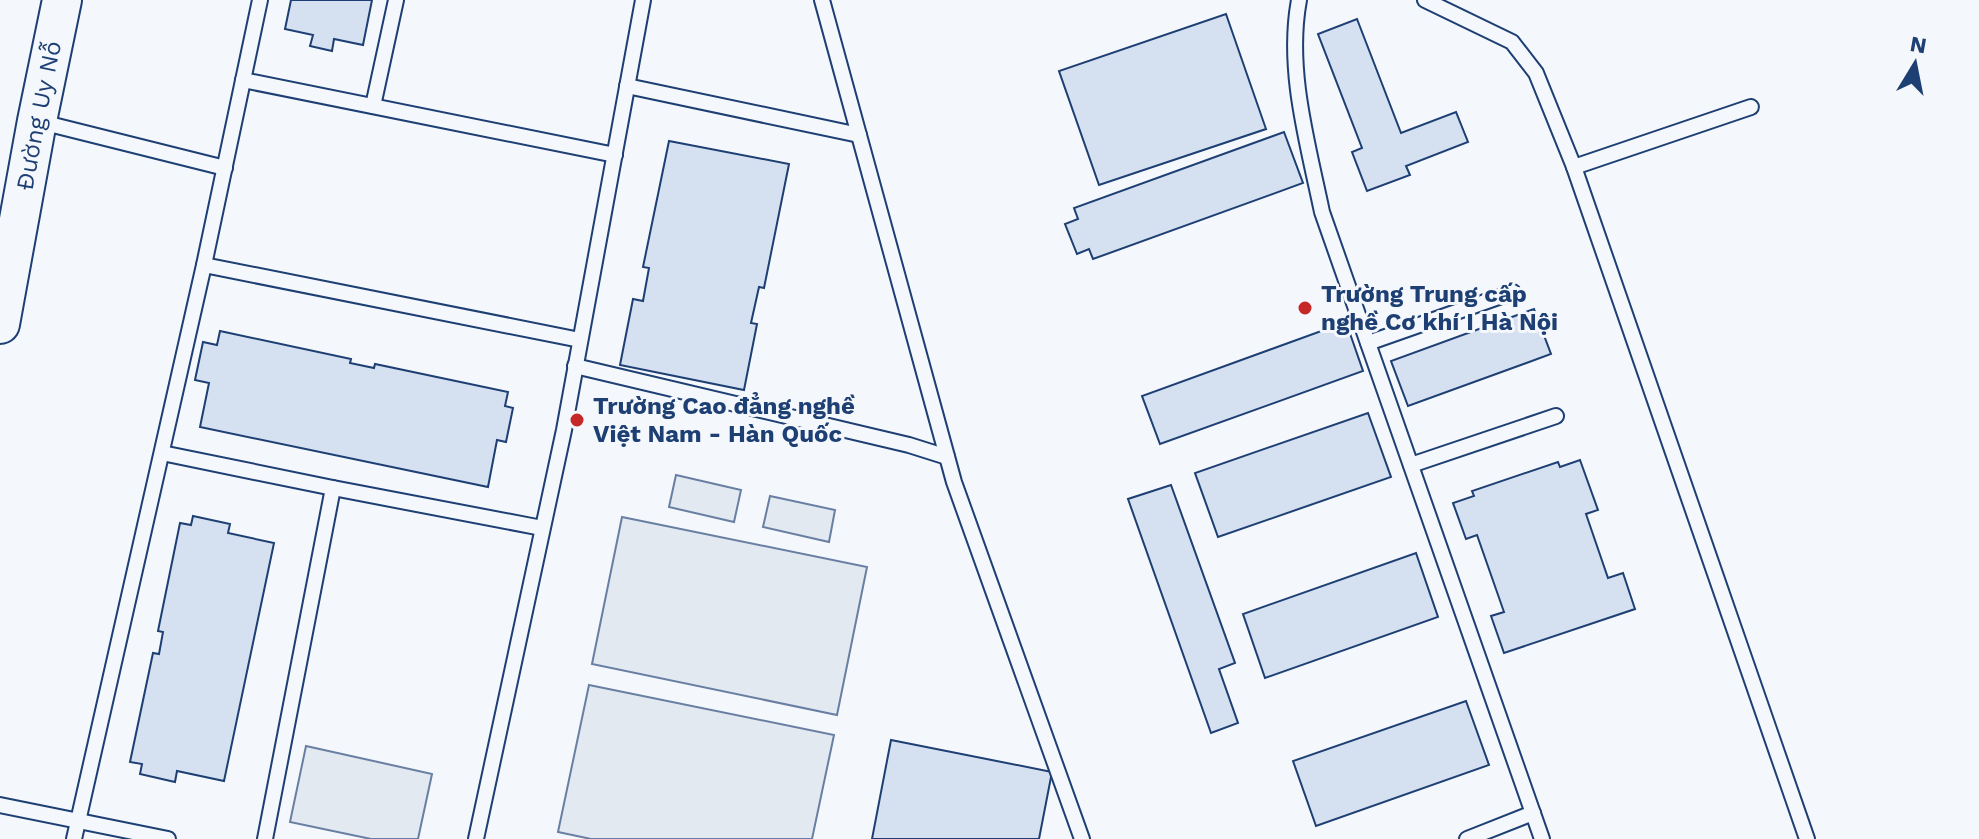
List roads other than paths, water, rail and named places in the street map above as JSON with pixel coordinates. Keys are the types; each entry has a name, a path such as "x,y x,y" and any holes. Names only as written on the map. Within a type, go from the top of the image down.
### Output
{"street":[{"name":"Đường Uy Nỗ","path":"0,324 62,0"}],"lane":[{"path":"74,839 204,265 260,0"},
{"path":"373,106 396,0"},
{"path":"476,839 564,430 643,0"},
{"path":"822,0 954,482 1082,839"},
{"path":"1299,0 1296,68 1303,121 1322,212 1542,839"},
{"path":"1425,0 1512,42 1536,73 1574,167 1807,839"},
{"path":"243,80 615,155"},
{"path":"627,86 859,135"},
{"path":"1574,167 1751,107"},
{"path":"37,121 225,168"},
{"path":"204,265 580,340"},
{"path":"1368,343 1513,292"},
{"path":"575,366 909,445 947,457"},
{"path":"1411,465 1556,416"},
{"path":"162,453 542,528"},
{"path":"265,839 333,488"},
{"path":"0,805 168,839"},
{"path":"1467,839 1533,813"}],"place":[{"name":"Trường Trung cấp nghề Cơ khí I Hà Nội","path":"1305,308"},
{"name":"Trường Cao đẳng nghề Việt Nam - Hàn Quốc","path":"577,420"}]}
